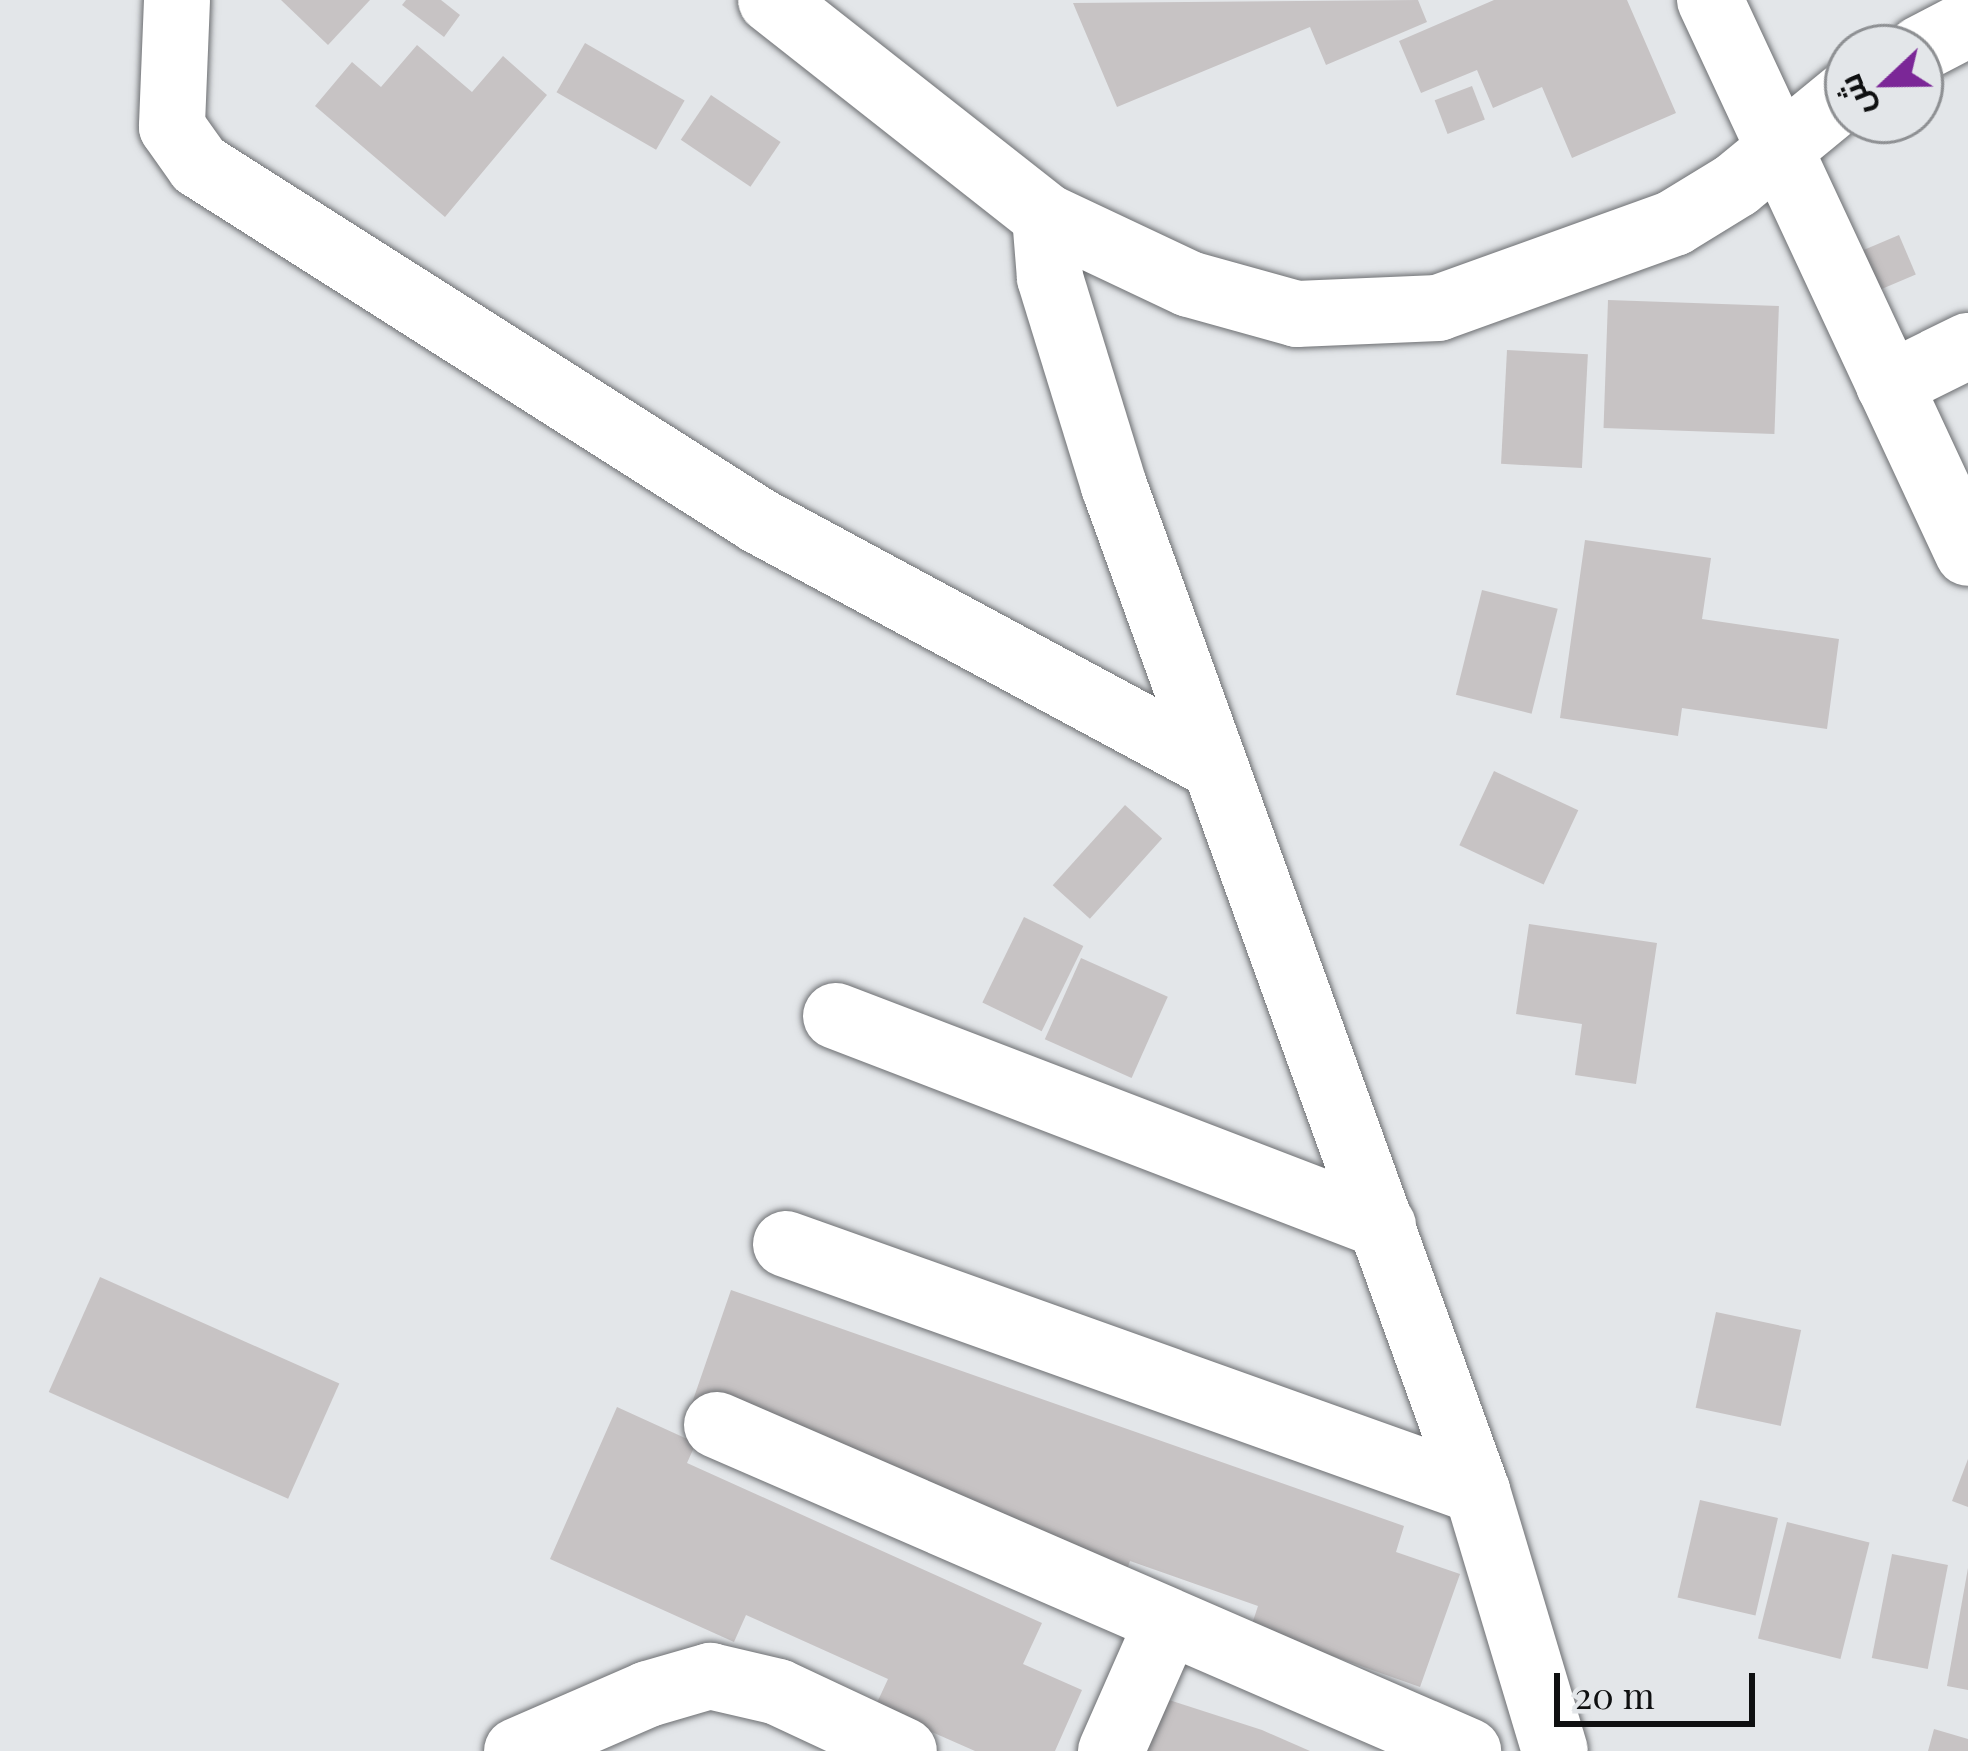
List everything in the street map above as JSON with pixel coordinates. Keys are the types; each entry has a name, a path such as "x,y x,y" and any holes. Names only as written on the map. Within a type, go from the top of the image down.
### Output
{"street":[{"path":"176,0 172,127 199,165 759,521 1212,765"},
{"path":"1710,0 1968,553"},
{"path":"806,11 1045,216 1189,284 1297,314 1438,308 1674,223 1824,112"},
{"path":"1045,216 1050,278 1073,360 1212,765 1478,1491 1555,1751"},
{"path":"1889,385 1968,346"},
{"path":"836,1016 1382,1226"},
{"path":"786,1244 1478,1491"},
{"path":"717,1425 1468,1751"},
{"path":"1111,1751 1167,1624"},
{"path":"517,1751 648,1694 710,1676 778,1691 904,1751"}],"building":[{"path":"281,0 370,0 328,45"},
{"path":"406,0 441,0 460,15 444,37 402,5"},
{"path":"1418,0 1427,22 1326,65 1310,27 1117,107 1073,3"},
{"path":"1494,0 1627,0 1676,113 1572,158 1542,87 1493,108 1477,70 1421,93 1399,41"},
{"path":"585,43 685,100 656,150 556,92"},
{"path":"417,45 472,92 503,56 547,95 445,217 315,106 352,62 381,87"},
{"path":"1472,86 1485,120 1448,134 1435,100"},
{"path":"711,95 781,142 750,187 681,140"},
{"path":"1899,235 1916,275 1865,296 1848,256"},
{"path":"1608,300 1779,306 1774,434 1604,428"},
{"path":"1507,350 1588,354 1582,468 1501,464"},
{"path":"1585,540 1711,558 1702,619 1839,639 1827,729 1682,708 1678,736 1560,718"},
{"path":"1482,590 1558,609 1532,714 1456,695"},
{"path":"1494,771 1578,810 1544,885 1459,845"},
{"path":"1125,805 1162,838 1090,919 1053,885"},
{"path":"1024,917 1083,946 1042,1031 982,1002"},
{"path":"1529,924 1657,943 1636,1084 1575,1075 1582,1024 1516,1014"},
{"path":"1081,958 1168,997 1132,1078 1045,1039"},
{"path":"100,1277 339,1384 288,1499 49,1392"},
{"path":"731,1290 1404,1526 1396,1552 1460,1574 1420,1687 1251,1627 1258,1606 1130,1561 1119,1592 692,1403"},
{"path":"1716,1312 1801,1330 1781,1426 1696,1408"},
{"path":"617,1407 696,1443 687,1463 1042,1623 1023,1664 1082,1690 1055,1751 975,1751 875,1707 888,1679 746,1615 734,1642 550,1559"},
{"path":"1968,1459 1968,1507 1952,1501"},
{"path":"1700,1500 1778,1518 1755,1615 1678,1597"},
{"path":"1787,1522 1869,1543 1840,1659 1758,1638"},
{"path":"1892,1554 1948,1565 1928,1669 1872,1658"},
{"path":"1968,1568 1968,1690 1947,1686"},
{"path":"1135,1689 1262,1730 1310,1751 1115,1751"},
{"path":"1934,1729 1968,1739 1968,1751 1928,1751"}]}
